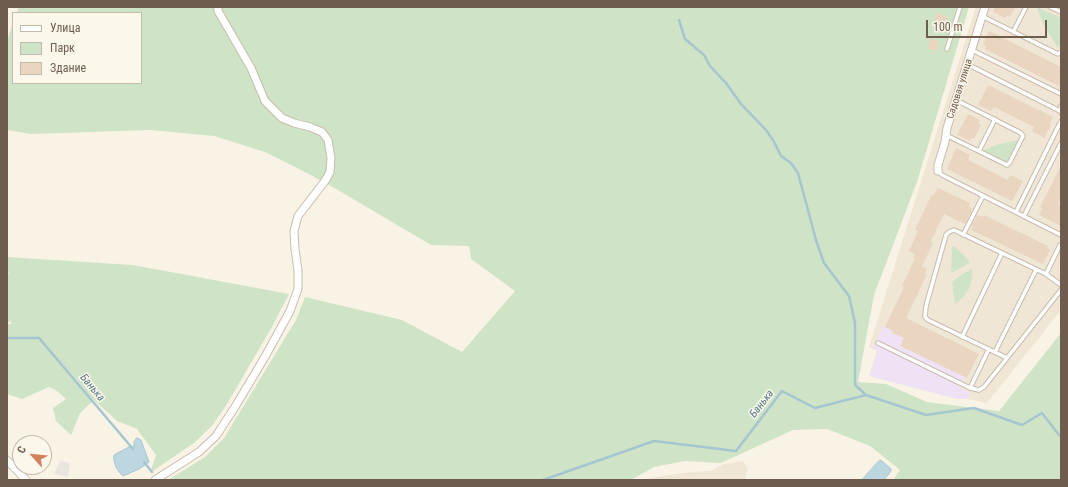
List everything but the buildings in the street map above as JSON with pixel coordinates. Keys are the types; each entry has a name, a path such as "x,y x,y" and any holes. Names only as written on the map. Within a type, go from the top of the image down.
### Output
{"street":[{"path":"155,480 199,452 216,436 266,355 290,311 298,289 298,271 294,230 298,216 325,181 330,172 331,158 328,140 322,132 282,118 265,101 251,68 218,11 218,7"},
{"name":"Садовая улица","path":"938,171 938,165 947,128 985,7"},
{"path":"7,460 26,480"}],"lane":[{"path":"947,49 960,7"},
{"path":"1013,32 1026,7"},
{"path":"1050,7 1061,12"},
{"path":"982,16 1058,54 1061,52"},
{"path":"972,50 1061,94"},
{"path":"967,64 1061,112 1061,106"},
{"path":"946,135 1007,165 1009,165 1014,156 1022,138 1023,134 956,100"},
{"path":"979,151 995,119"},
{"path":"1016,212 1061,121"},
{"path":"1024,216 1061,143"},
{"path":"938,171 942,175 1061,234"},
{"path":"964,235 983,196"},
{"path":"1007,358 928,320 925,317 925,312 948,232 954,230 1046,274 1061,285"},
{"path":"1046,274 1060,245"},
{"path":"962,337 1002,253"},
{"path":"995,352 1036,270"},
{"path":"878,343 970,388 979,390 984,388 1061,290"},
{"path":"970,388 989,349"}],"shaded area":[{"path":"976,7 1061,7 1061,310 987,403 967,399 957,399 869,376 877,351 869,347"},
{"path":"883,326 893,331 893,333 970,371 967,378 965,377 960,388 970,393 967,399 957,399 869,376 877,351 873,348"},
{"path":"60,461 70,463 68,477 54,474"},
{"path":"743,461 748,468 745,480 644,480 691,472 711,471 724,464"}],"green space":[{"path":"19,7 969,7 917,182 874,295 858,382 886,384 927,402 999,411 1061,333 1061,480 893,480 900,470 870,446 827,429 793,430 721,463 685,461 654,467 631,480 168,480 205,457 224,438 296,320 305,297 402,320 462,352 515,291 471,259 469,246 431,245 331,186 265,152 214,136 150,130 31,134 7,130 7,41 12,26 12,84 142,84 142,12 17,12"},
{"path":"1037,7 1061,18 1061,43 1058,48 1042,22"},
{"path":"1019,140 1009,161 1005,162 986,153 984,150 996,145"},
{"path":"954,246 970,263 951,273 952,247"},
{"path":"7,257 133,265 289,294 272,327 227,404 212,426 194,443 150,473 156,455 137,429 117,421 94,400 80,413 71,435 56,421 53,408 66,399 57,391 49,387 22,399 7,394 7,324 11,324 11,321 7,323 7,273 9,274 7,271"},
{"path":"972,269 972,280 969,289 960,301 955,304 952,282"}],"water":[{"path":"137,438 141,440 149,462 139,469 123,476 116,467 114,455 129,447 134,447 134,442"},
{"path":"880,460 891,469 884,480 862,480"}],"waterway":[{"path":"679,20 685,39 704,55 710,66 726,83 741,104 766,130 781,156 791,163 798,173 816,240 824,263 849,296 855,323 855,385 866,395"},
{"name":"Банька","path":"7,338 39,338 133,449"},
{"name":"Банька","path":"543,480 654,441 736,451 782,391 815,408 866,395 926,415 974,408 1022,425 1042,413 1061,436"},
{"name":"Банька","path":"144,462 152,472"}]}
